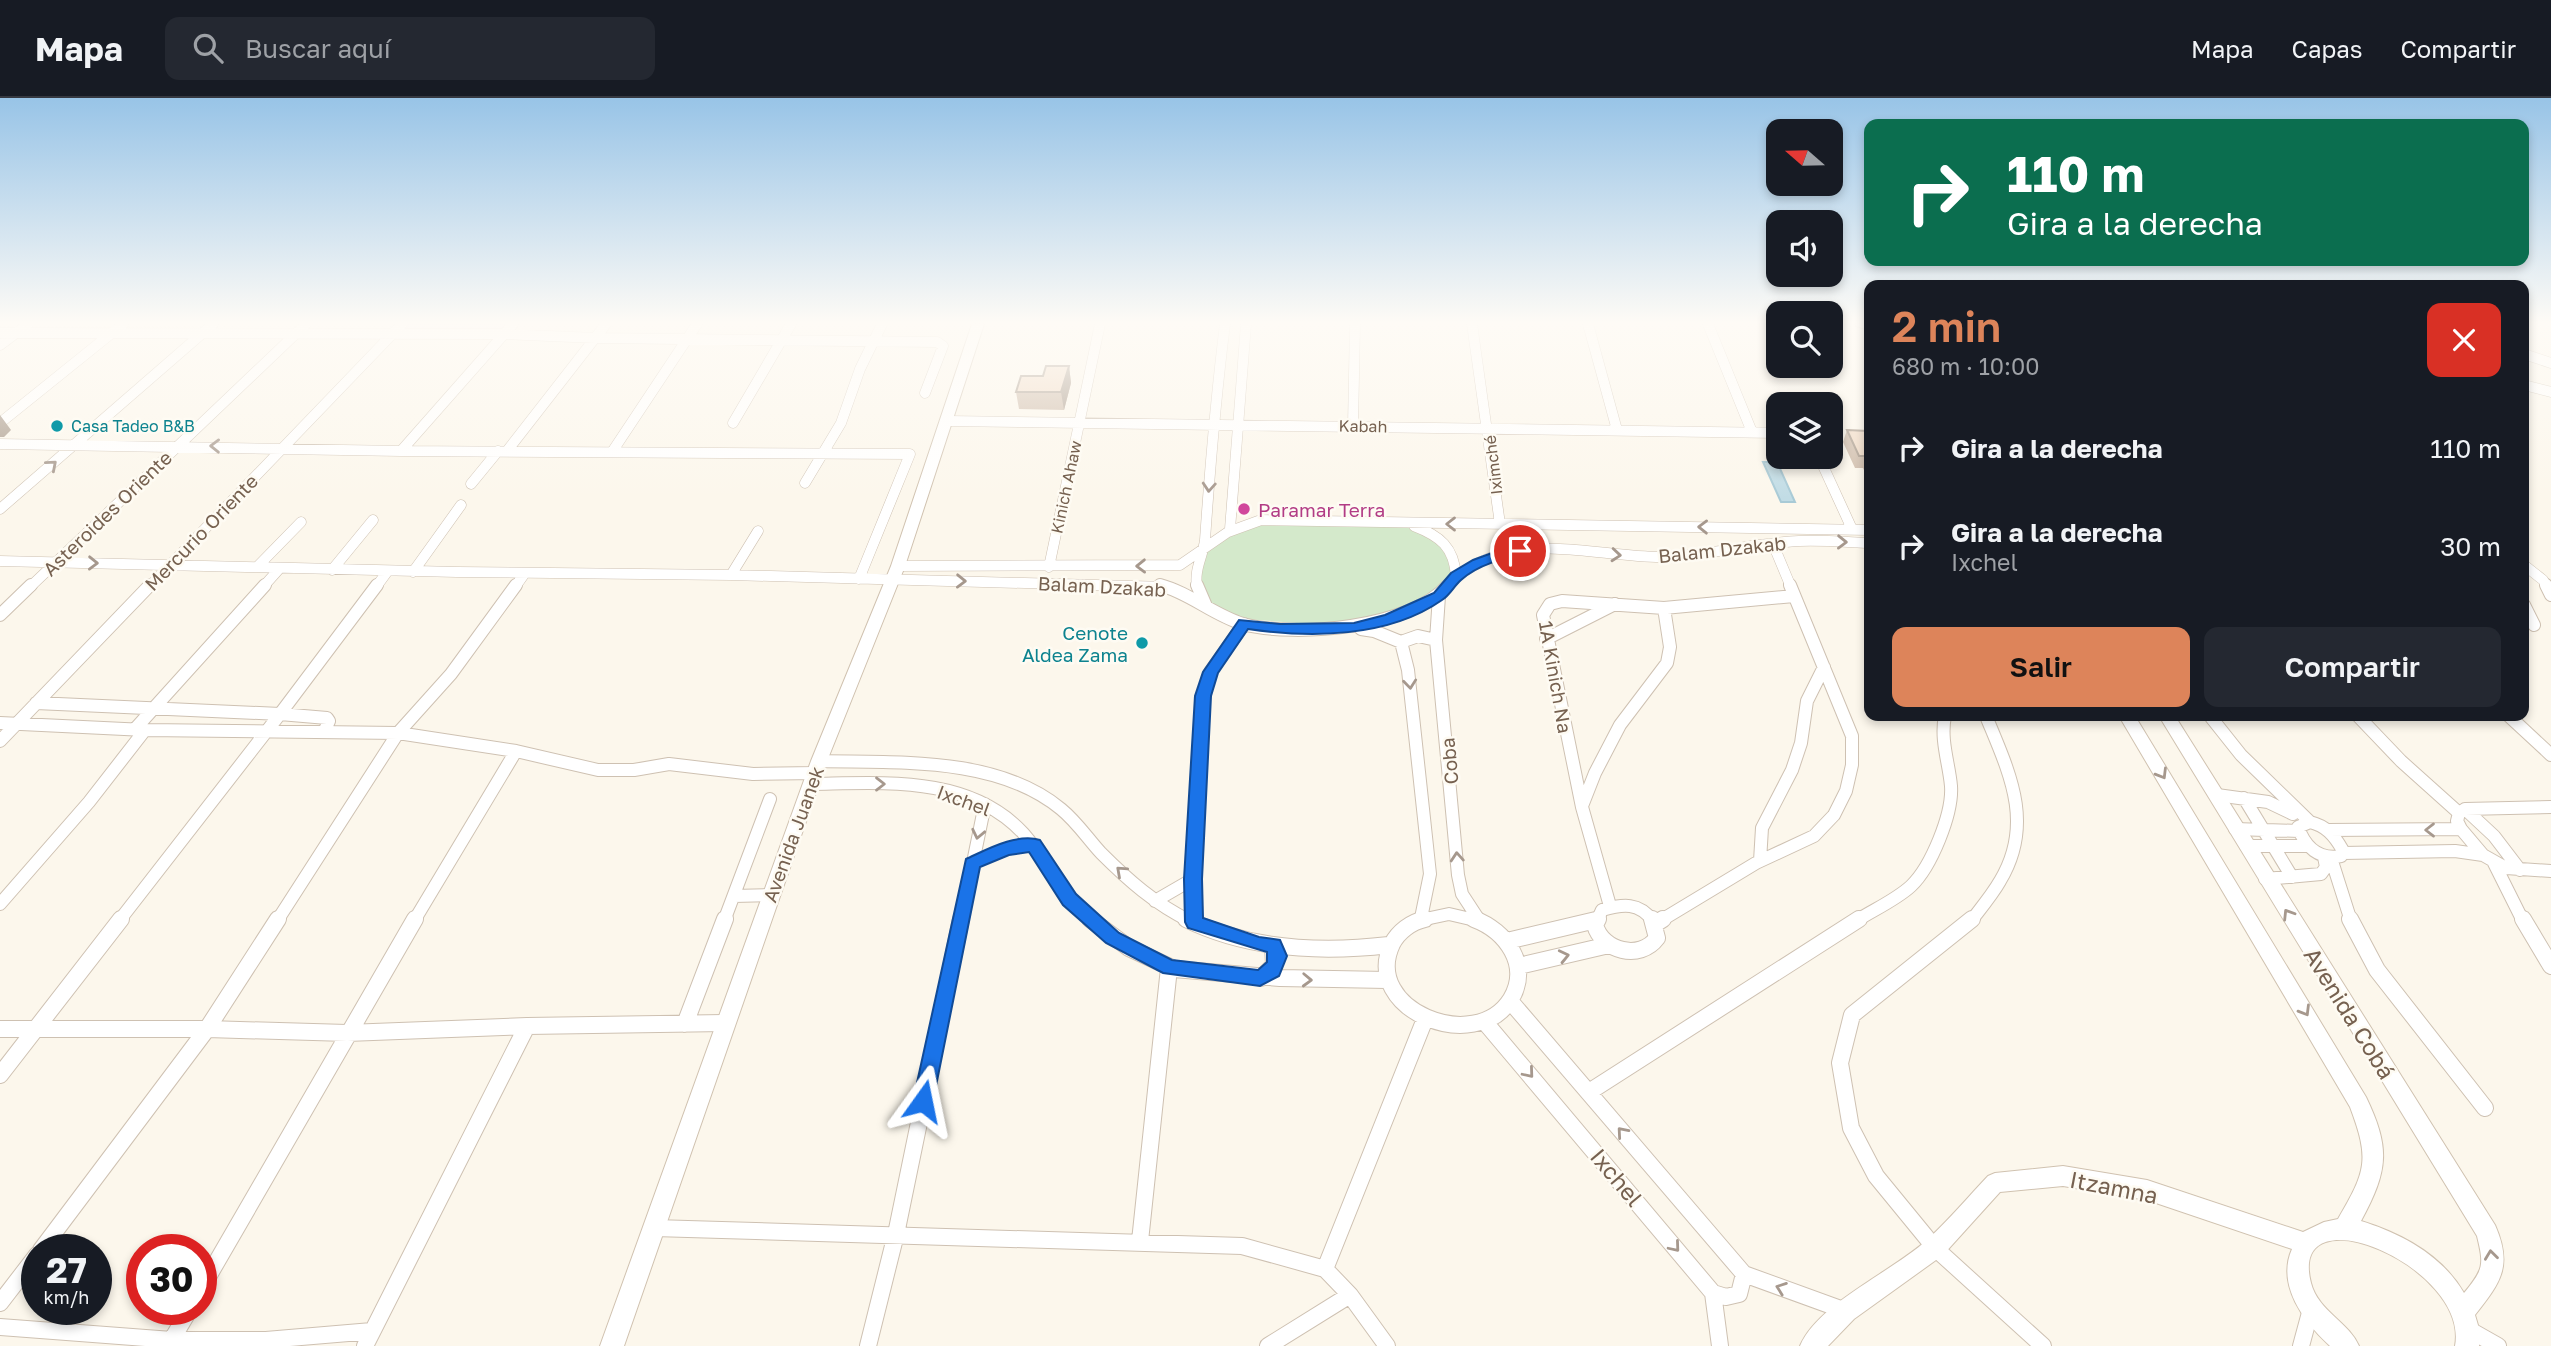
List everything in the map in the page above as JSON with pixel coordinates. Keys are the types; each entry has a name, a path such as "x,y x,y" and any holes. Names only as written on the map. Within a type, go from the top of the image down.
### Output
{"street":[{"path":"0,423 50,382"},
{"path":"0,509 146,382"},
{"name":"Asteroides Oriente","path":"0,615 245,382"},
{"name":"Mercurio Oriente","path":"0,741 346,382"},
{"path":"401,451 462,382"},
{"path":"471,485 559,382"},
{"path":"612,452 659,382"},
{"path":"733,423 757,382"},
{"path":"805,483 821,452 841,423 857,382"},
{"path":"925,393 929,382"},
{"name":"Avenida Juanek","path":"612,1346 816,773 895,573 960,382"},
{"name":"Kinich Ahaw","path":"1049,567 1088,382"},
{"path":"1206,607 1195,589 1194,579 1195,568 1204,549 1218,382"},
{"path":"1230,529 1241,382"},
{"path":"1353,426 1354,382"},
{"name":"Iximché","path":"1482,382 1500,524"},
{"path":"1604,382 1617,430"},
{"path":"1732,382 1752,432"},
{"path":"2529,386 2551,392"},
{"name":"Kabah","path":"948,421 1766,433"},
{"path":"0,444 401,451 910,454 859,579"},
{"path":"1824,469 1852,529"},
{"path":"413,572 461,505"},
{"path":"332,570 373,520"},
{"path":"895,573 1180,565 1230,529 1244,522 1261,520 1864,530"},
{"path":"257,567 301,522"},
{"path":"1407,524 1424,530 1451,547 1456,559 1456,576"},
{"path":"1582,551 1574,535 1586,525"},
{"path":"1742,527 1752,547"},
{"path":"0,561 387,572 731,575 758,531"},
{"name":"Balam Dzakab","path":"731,575 859,579 895,573 1159,585 1175,589 1217,614 1244,624 1280,629 1354,627 1409,612 1439,596 1456,576 1478,563 1504,553 1536,548 1658,557 1697,555 1798,541 1864,543"},
{"path":"1655,924 1760,861 1814,836 1841,807 1850,785 1854,757 1852,736 1773,544"},
{"path":"0,904 89,802 154,709 280,568"},
{"path":"2529,569 2543,580 2551,595"},
{"path":"0,1075 267,732 387,572"},
{"path":"53,1234 207,1029 398,733 451,674 525,573"},
{"name":"Coba","path":"1439,596 1436,640 1458,876 1462,894 1479,920"},
{"name":"1A Kinich Na","path":"1609,906 1582,807 1543,615 1550,604 1580,600 1664,608 1794,596"},
{"path":"1546,639 1616,603"},
{"path":"1582,807 1595,773 1620,725 1667,663 1670,647 1664,608"},
{"path":"2529,615 2534,625"},
{"path":"1194,922 1193,879 1203,696 1210,672 1244,624"},
{"path":"1354,627 1374,631 1401,642 1418,635 1436,640"},
{"path":"1401,642 1409,670 1430,874 1421,918"},
{"path":"1760,861 1759,840 1764,816 1799,755 1806,705 1824,667"},
{"path":"36,704 327,718 329,721 324,732"},
{"path":"1589,1093 1912,885 1944,834 1951,804 1951,778 1943,721"},
{"path":"1988,721 2012,781 2017,808 2016,840 2001,880 1971,921 1852,1015 1840,1063 1852,1128 1875,1176 1935,1248 2043,1346"},
{"name":"Avenida Cobá","path":"2130,721 2359,1103 2374,1140 2375,1174 2344,1229"},
{"name":"Avenida Cobá","path":"2169,721 2487,1231 2494,1260 2490,1279 2466,1329"},
{"path":"2214,721 2304,825 2308,846"},
{"path":"2363,721 2401,761 2494,836 2520,870"},
{"path":"2515,721 2551,755"},
{"path":"0,723 140,730 398,733 516,751 598,770 634,770 669,764 753,774 816,773 934,764 998,778 1037,794 1071,815 1107,859 1155,901 1194,922 1259,944 1273,946 1337,950 1389,945"},
{"path":"217,1261 347,1033 516,751"},
{"path":"951,792 965,770"},
{"name":"Ixchel","path":"816,773 951,792 985,804 1006,818 1033,845 1070,900 1112,938 1169,968 1260,978 1387,980"},
{"path":"2217,795 2280,806 2304,825"},
{"path":"2244,798 2292,877"},
{"path":"685,1024 770,799"},
{"path":"868,1346 896,1234 985,804"},
{"path":"2462,811 2551,807"},
{"path":"2462,811 2458,821 2461,830 2488,859 2533,940 2551,966"},
{"path":"2235,829 2263,830 2304,825 2328,830 2461,830"},
{"path":"2328,830 2332,856 2352,924 2364,948 2391,987 2463,1073 2485,1108"},
{"path":"972,863 1006,849 1033,845"},
{"path":"2246,846 2308,846 2332,856 2455,851 2520,870 2551,871"},
{"path":"2266,879 2321,874 2332,856"},
{"path":"1155,901 1193,879"},
{"path":"734,895 772,895"},
{"path":"1632,905 1646,913 1655,924 1656,937 1653,943 1642,951 1625,952 1609,945 1600,936 1596,920 1609,906 1632,905"},
{"path":"1449,914 1479,920 1507,941 1519,967 1519,985 1511,1002 1485,1021 1455,1025 1425,1019 1401,1002 1387,980 1384,962 1389,945 1407,925 1421,918 1449,914"},
{"path":"1507,941 1596,920"},
{"path":"1519,967 1609,945"},
{"path":"1260,978 1272,970 1276,963 1277,956 1273,946"},
{"path":"1140,1241 1169,968"},
{"path":"1511,1002 1744,1274 1846,1311"},
{"path":"1325,1269 1425,1019"},
{"name":"Ixchel","path":"1485,1021 1713,1293"},
{"path":"0,1029 207,1029 347,1033 527,1026 725,1023"},
{"path":"0,1327 170,1343 369,1339 527,1026"},
{"name":"Itzamna","path":"1812,1346 1846,1311 1935,1248 1995,1184 2063,1176 2147,1190 2305,1243"},
{"path":"654,1228 1242,1246 1325,1269 1350,1295 1387,1346"},
{"path":"2347,1346 2330,1332 2311,1309 2299,1283 2297,1260 2305,1243 2321,1232 2344,1229 2372,1234 2401,1247 2428,1267 2448,1289 2466,1329 2498,1346"},
{"path":"1720,1346 1713,1293 1726,1297 1739,1294 1744,1274"},
{"path":"0,1303 21,1276"},
{"path":"1268,1346 1350,1295"},
{"path":"2301,1346 2311,1309"},
{"path":"170,1343 181,1325"}],"green space":[{"path":"1247,523 1407,526 1448,548 1453,574 1435,596 1376,618 1324,625 1245,619 1214,608 1202,587 1201,564 1208,550"}],"water":[{"path":"1766,469 1780,469 1795,502 1781,502"}],"building":[{"path":"1019,382 1064,382 1061,392 1016,392"},
{"path":"1847,430 1864,431 1864,456 1859,456"}],"place":[{"name":"Casa Tadeo B&B","path":"57,426"},
{"name":"Paramar Terra","path":"1244,509"},
{"name":"Cenote Aldea Zama","path":"1142,643"}],"route":[{"path":"923,1101 972,863 1006,849 1033,845 1070,900 1112,938 1169,968 1260,978 1272,970 1276,963 1277,956 1273,946 1259,944 1194,922 1193,879 1203,696 1210,672 1244,624 1280,629 1308,629 1354,627 1390,618 1409,612 1439,596 1456,576 1478,563 1504,553 1520,551"}]}
